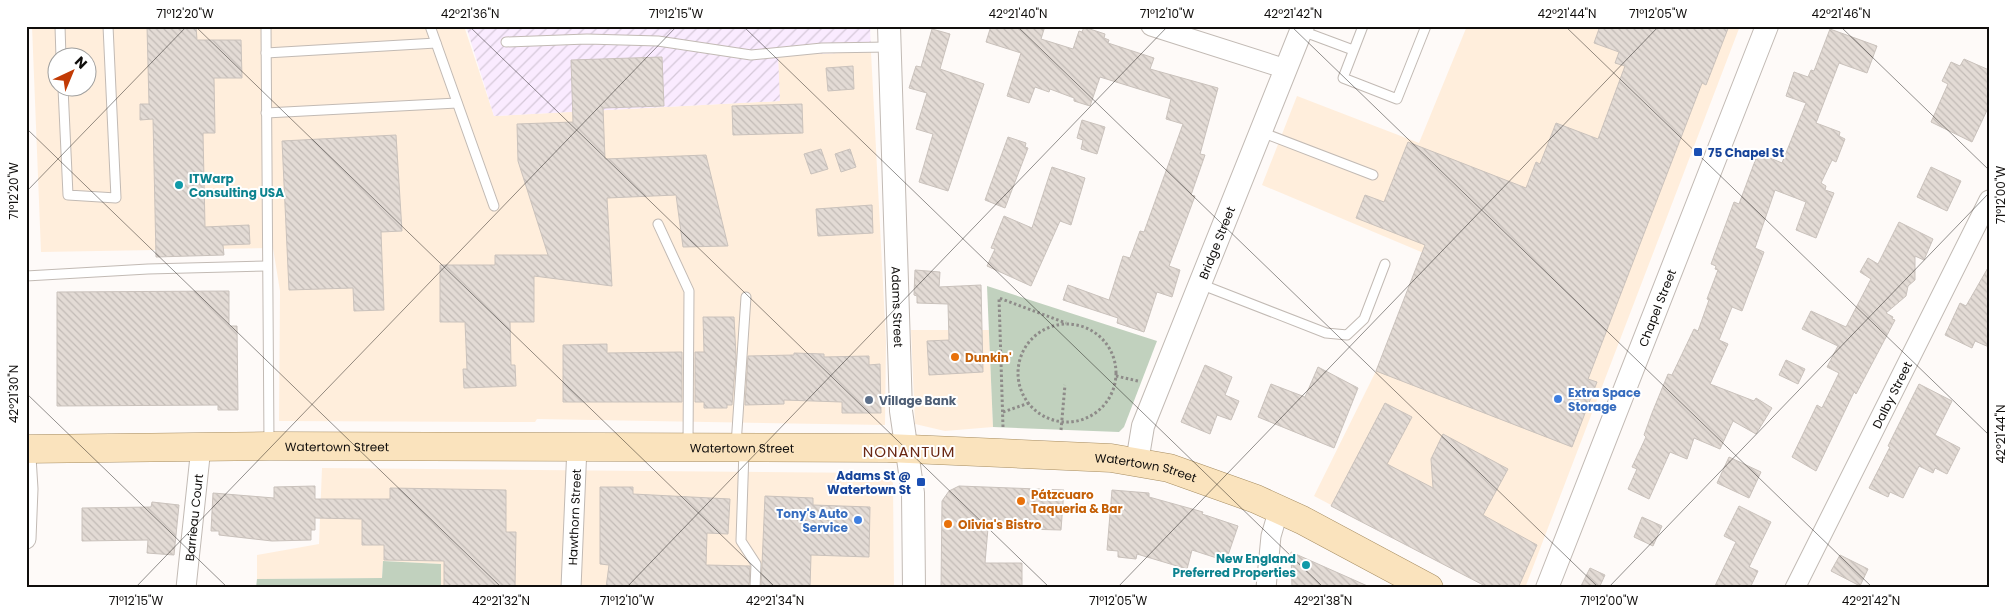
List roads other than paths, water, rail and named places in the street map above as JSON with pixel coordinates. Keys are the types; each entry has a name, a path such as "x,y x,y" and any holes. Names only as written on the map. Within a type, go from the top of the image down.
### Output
{"main road":[{"name":"Watertown Street","path":"26,449 269,446 740,447 906,449 1058,454 1111,458 1169,468 1279,509 1429,588"}],"street":[{"path":"1151,26 1286,69"},
{"name":"Chapel Street","path":"1547,588 1767,26"},
{"name":"Bridge Street","path":"1138,462 1143,426 1302,28"},
{"name":"Adams Street","path":"889,36 901,411 913,493 914,588"},
{"name":"Dalby Street","path":"1795,588 1989,200"},
{"name":"Hawthorn Street","path":"570,588 577,446"},
{"name":"Barrieau Court","path":"186,588 201,447"},
{"path":"26,458 28,489 26,539"},
{"path":"1266,588 1270,536 1279,509"}],"lane":[{"path":"60,26 61,48"},
{"path":"63,98 68,195 116,198 108,26"},
{"path":"266,26 269,446"},
{"path":"430,26 494,206"},
{"path":"1363,26 1343,78 1397,99 1426,26"},
{"path":"1302,28 1354,50"},
{"path":"506,42 587,39 658,40 751,55 822,48 889,36"},
{"path":"266,53 436,44"},
{"path":"266,113 457,103"},
{"path":"1261,132 1373,174"},
{"path":"658,224 688,291 688,447"},
{"path":"1199,284 1326,333 1347,335 1364,319 1386,264"},
{"path":"26,276 148,269 267,266"},
{"path":"746,297 740,447 741,541 756,564 755,588"}],"place":[{"name":"75 Chapel St","path":"1698,152"},
{"name":"ITWarp Consulting USA","path":"179,185"},
{"name":"Dunkin'","path":"955,357"},
{"name":"Extra Space Storage","path":"1558,399"},
{"name":"Village Bank","path":"869,400"},
{"name":"Adams St @ Watertown St","path":"921,482"},
{"name":"Pátzcuaro Taqueria & Bar","path":"1021,501"},
{"name":"Tony's Auto Service","path":"858,520"},
{"name":"Olivia's Bistro","path":"948,524"},
{"name":"New England Preferred Properties","path":"1306,565"}],"district":[{"name":"NONANTUM","path":"909,451"}]}
